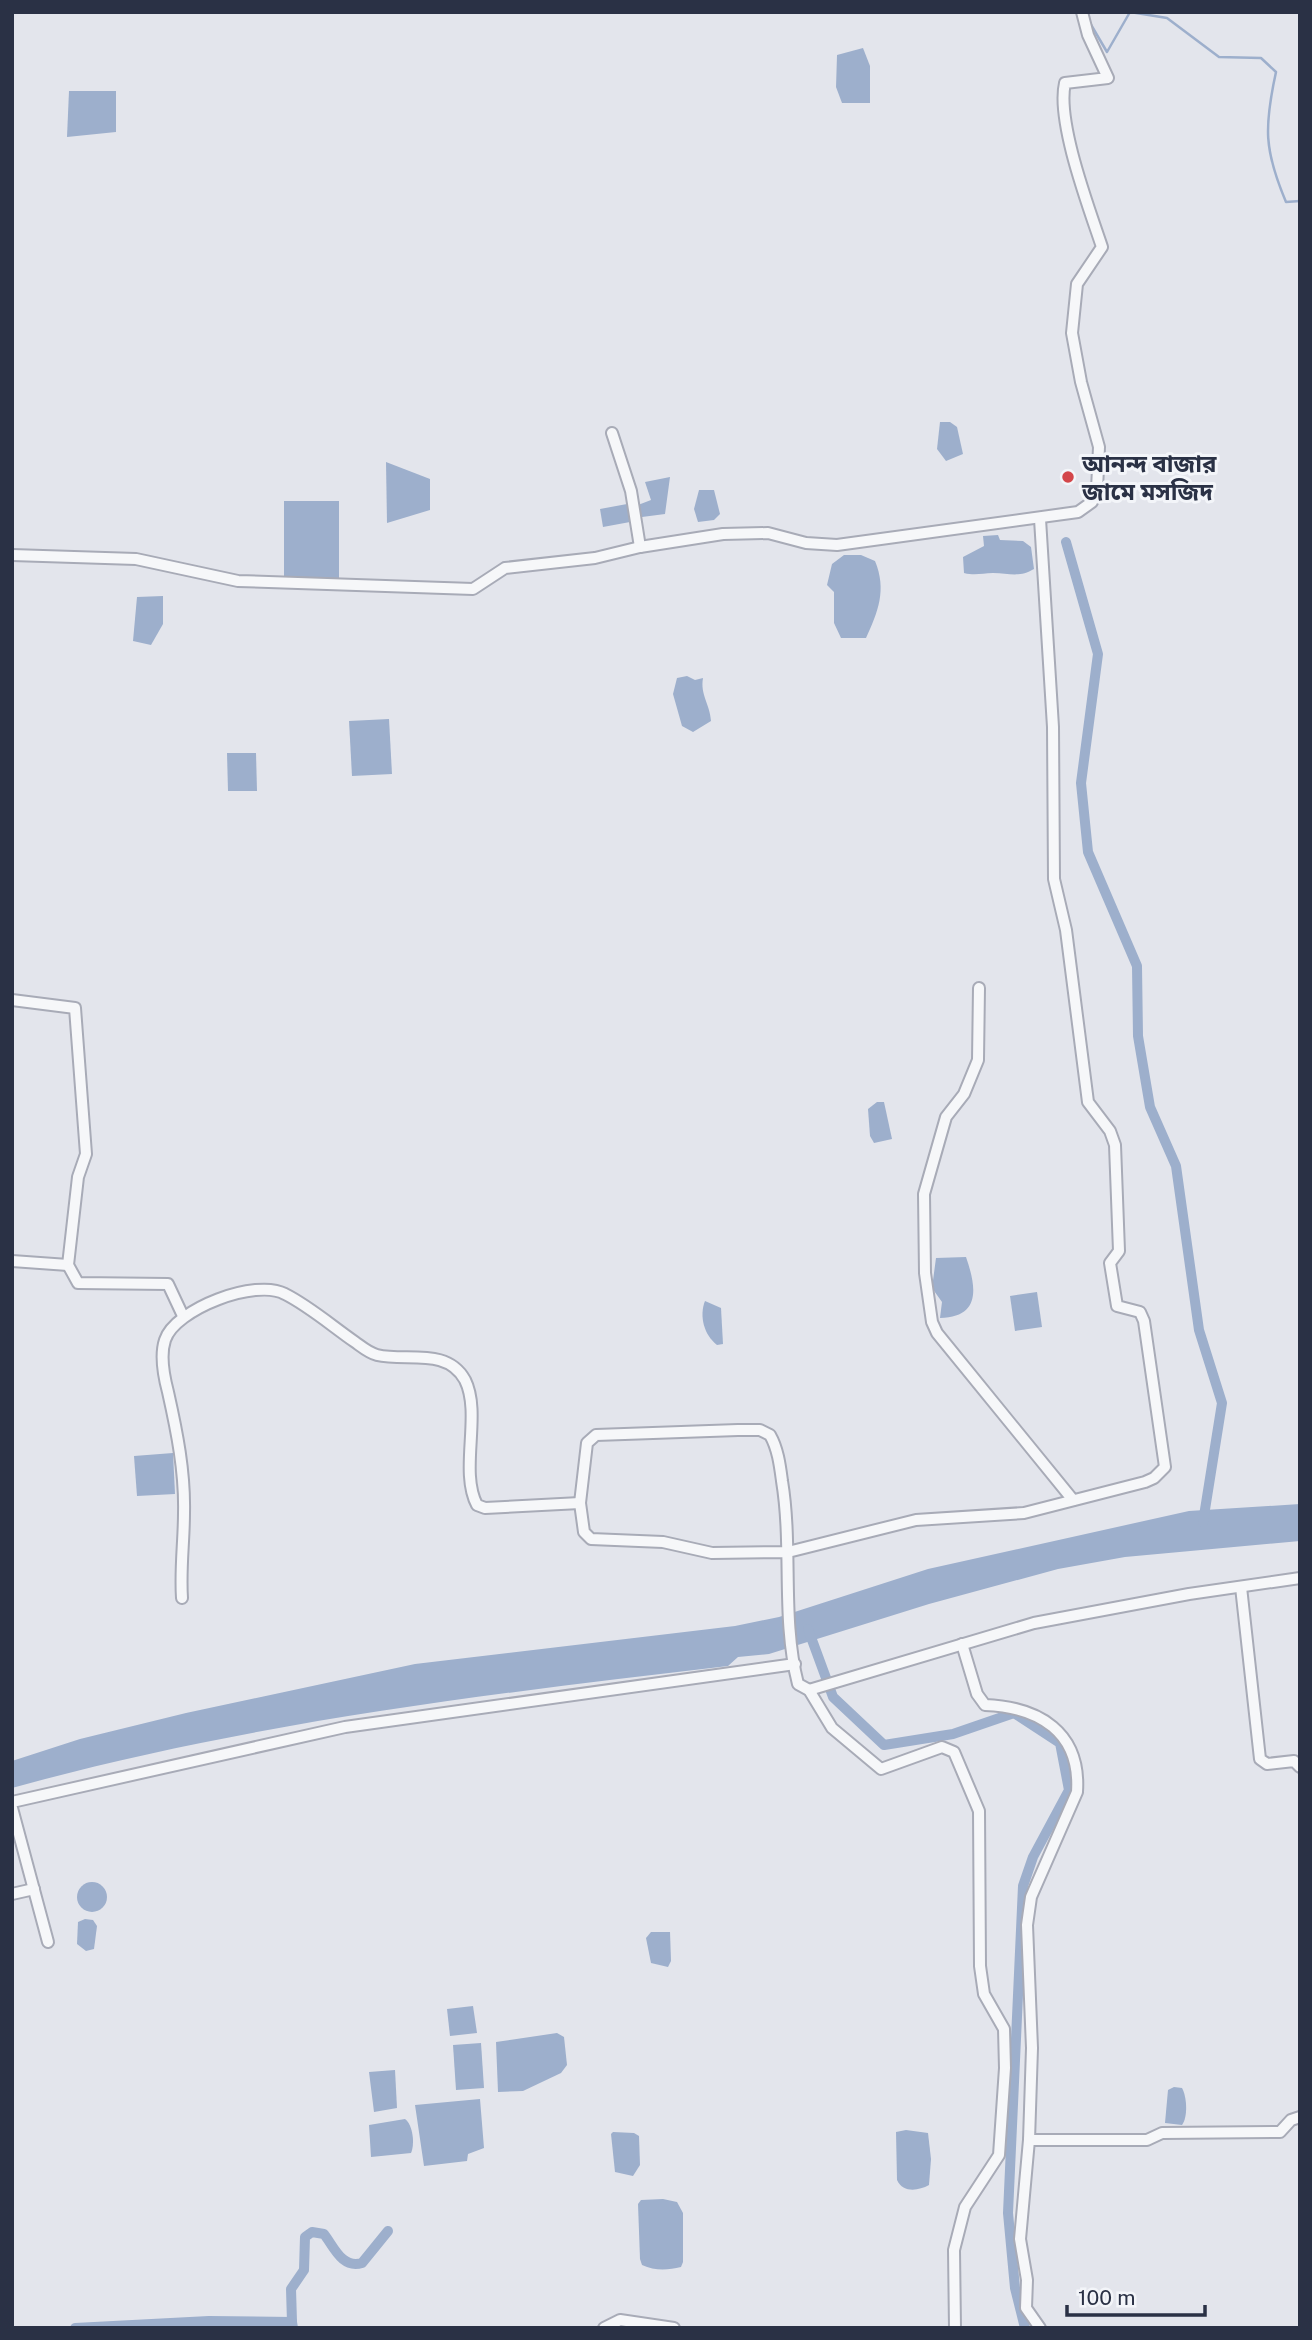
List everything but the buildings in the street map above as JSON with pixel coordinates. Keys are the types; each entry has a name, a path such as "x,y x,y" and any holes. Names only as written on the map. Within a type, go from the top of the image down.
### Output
{"street":[{"path":"12,555 136,559 239,581 473,589 505,568 594,558 640,547 749,533 781,535 806,543 847,544 1078,512 1092,502 1097,489 1099,447 1081,382 1072,332 1077,284 1102,247 1069,136 1064,90 1065,83 1073,79 1108,78 1088,35 1082,12"},
{"path":"612,433 631,491 640,547"},
{"path":"1040,519 1053,727 1054,879 1066,930 1088,1102 1110,1131 1115,1145 1119,1251 1110,1263 1112,1293 1119,1308 1136,1310 1143,1317 1165,1467 1154,1478 1024,1513 916,1520 788,1552 712,1553 663,1542 591,1539 584,1532 580,1503 587,1443 592,1436 760,1430 770,1435 776,1451 786,1505 788,1552 788,1603 798,1684 813,1689 1059,1618 1300,1578"},
{"path":"979,988 978,1060 964,1094 946,1117 924,1194 925,1273 932,1322 937,1333 1073,1500"},
{"path":"12,1000 75,1008 86,1154 78,1177 68,1265 78,1283 168,1284 184,1316"},
{"path":"12,1261 68,1265"},
{"path":"182,1598 184,1510 180,1453 163,1360 164,1342 169,1330 184,1316 229,1297 273,1290 283,1293 370,1353 390,1357 424,1356 448,1364 465,1380 470,1396 473,1498 477,1506 485,1508 580,1503"},
{"path":"1241,1587 1260,1759 1267,1764 1294,1761 1300,1767"},
{"path":"962,1644 977,1694 985,1705 1010,1706 1051,1723 1071,1751 1078,1775 1077,1792 1031,1897 1027,1925 1031,2048 1029,2140 1020,2239 1027,2280 1026,2308 1040,2328"},
{"path":"48,1942 12,1805 345,1727 795,1664"},
{"path":"813,1689 832,1728 881,1769 942,1747 951,1749 979,1811 980,1966 984,1994 1004,2029 1004,2115 999,2155 965,2207 954,2250 955,2328"},
{"path":"12,1894 34,1889"},
{"path":"1029,2140 1147,2140 1162,2133 1280,2132 1291,2120 1300,2117"},
{"path":"604,2328 620,2320 674,2328"}],"water":[{"path":"863,48 870,66 870,103 842,103 836,87 837,55"},
{"path":"69,91 116,91 116,132 67,137"},
{"path":"940,422 950,422 957,427 963,454 946,461 937,449"},
{"path":"386,462 430,479 430,510 387,523"},
{"path":"670,477 665,514 642,517 638,505 651,500 645,482"},
{"path":"699,490 714,490 720,514 714,520 698,522 694,509"},
{"path":"284,501 339,501 339,579 284,579"},
{"path":"627,504 630,522 603,527 600,509"},
{"path":"998,535 1000,540 1023,541 1031,547 1034,569 1019,574 964,573 963,557 984,546 983,536"},
{"path":"844,555 861,555 875,561 879,572 881,591 866,638 841,638 834,623 834,592 827,585 832,564"},
{"path":"163,596 163,624 151,645 133,641 137,597"},
{"path":"687,676 695,680 703,678 703,690 711,721 693,732 682,726 673,694 677,678"},
{"path":"389,719 392,774 352,776 349,721"},
{"path":"227,753 256,753 257,791 228,791"},
{"path":"877,1102 884,1102 892,1139 874,1143 870,1136 868,1109"},
{"path":"966,1257 973,1289 969,1306 954,1316 940,1318 942,1302 932,1288 936,1258"},
{"path":"1037,1292 1042,1327 1015,1331 1010,1296"},
{"path":"705,1301 721,1308 723,1344 717,1345 706,1331 703,1319"},
{"path":"173,1453 175,1494 137,1496 134,1456"},
{"path":"1300,1504 1300,1541 1125,1557 1058,1569 929,1604 769,1654 738,1657 728,1666 457,1700 278,1728 188,1745 12,1788 12,1761 80,1739 186,1713 415,1664 735,1626 779,1617 928,1569 1189,1511"},
{"path":"92,1882 103,1886 107,1897 103,1908 92,1912 81,1908 77,1897 81,1886"},
{"path":"93,1920 97,1926 94,1949 86,1951 77,1944 78,1922"},
{"path":"651,1932 670,1932 671,1961 668,1967 651,1963 646,1938"},
{"path":"473,2006 477,2033 450,2036 447,2009"},
{"path":"557,2033 564,2037 567,2065 561,2073 523,2091 498,2092 496,2042"},
{"path":"481,2043 484,2088 456,2090 453,2045"},
{"path":"395,2070 397,2108 374,2112 369,2072"},
{"path":"1174,2087 1182,2088 1185,2096 1186,2112 1182,2125 1165,2123 1168,2090"},
{"path":"480,2099 484,2148 468,2154 467,2161 424,2166 415,2105"},
{"path":"405,2119 412,2135 411,2153 371,2157 369,2125"},
{"path":"906,2130 928,2133 931,2159 929,2185 920,2189 907,2189 897,2180 896,2132"},
{"path":"613,2132 634,2133 639,2136 640,2165 633,2176 615,2172"},
{"path":"663,2199 677,2202 683,2213 683,2262 681,2267 671,2269 642,2265 640,2259 638,2204 641,2200"}],"waterway":[{"path":"1090,23 1107,52 1130,12 1167,18 1219,57 1261,58 1276,72 1268,124 1273,167 1286,202 1300,201"},
{"path":"1066,542 1098,654 1081,783 1088,852 1137,966 1138,1036 1150,1107 1176,1166 1199,1330 1222,1403 1203,1522"},
{"path":"808,1629 833,1697 884,1745 953,1734 1014,1713 1060,1743 1069,1790 1033,1857 1023,1886 1008,2213 1015,2288 1025,2328"},
{"path":"292,2322 291,2289 304,2270 305,2237 312,2232 324,2234 339,2256 355,2264 362,2263 388,2231"},
{"path":"75,2328 209,2321 292,2322 293,2328"}],"place":[{"name":"আনন্দ বাজার জামে মসজিদ","path":"1068,477"}]}
